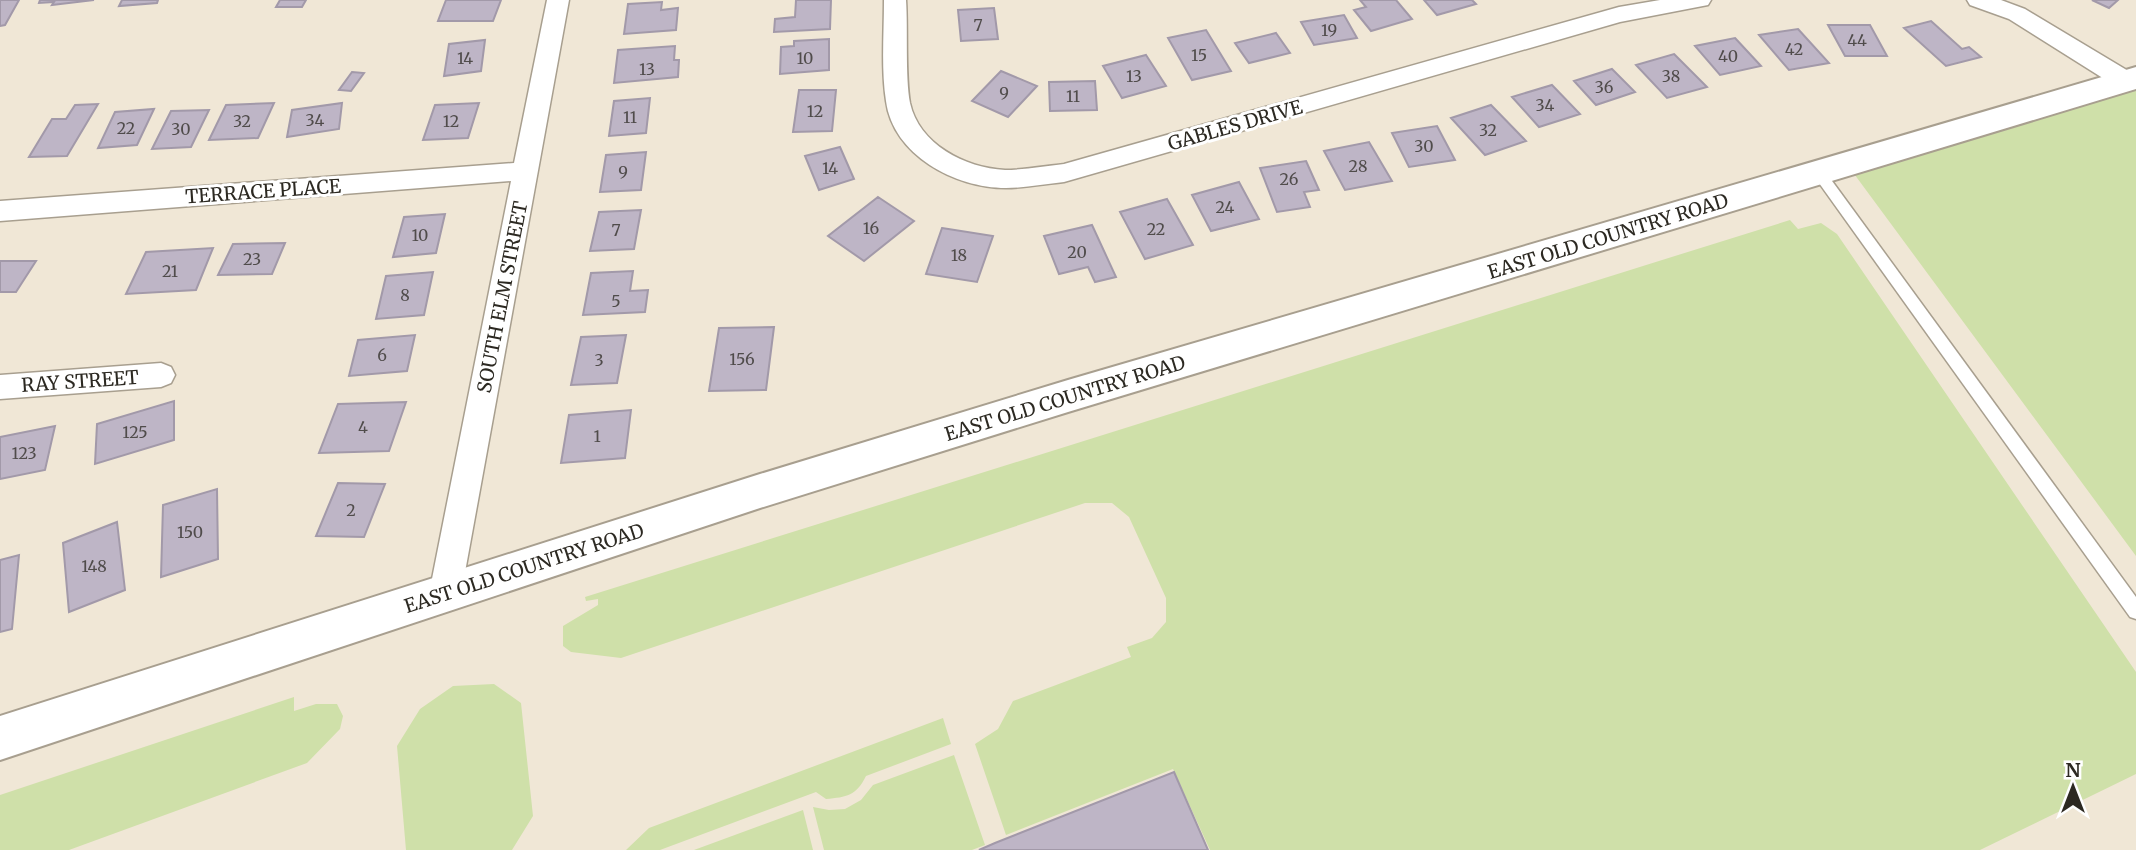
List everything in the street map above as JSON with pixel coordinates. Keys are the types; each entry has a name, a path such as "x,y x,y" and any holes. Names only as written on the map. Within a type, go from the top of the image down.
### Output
{"main road":[{"name":"EAST OLD COUNTRY ROAD","path":"0,738 760,491 1068,396 2131,80"}],"street":[{"name":"SOUTH ELM STREET","path":"445,594 558,0"},
{"name":"GABLES DRIVE","path":"895,0 898,103 911,137 930,154 965,171 1004,178 1064,173 1619,15 1700,0"},
{"path":"1979,0 2017,14 2131,80"},
{"name":"TERRACE PLACE","path":"0,211 526,171"},
{"name":"RAY STREET","path":"0,387 161,375"}],"lane":[{"path":"1819,173 2136,611"}],"green space":[{"path":"2136,80 2136,556 1849,167"},
{"path":"1790,220 1798,229 1821,223 1837,234 2136,672 2136,774 1980,850 1210,850 1173,769 1006,835 975,744 998,729 1013,701 1131,657 1127,647 1152,638 1166,622 1166,598 1129,517 1112,503 1085,503 621,658 571,652 563,646 563,626 598,605 598,599 586,601 585,597"},
{"path":"494,684 521,703 533,816 512,850 406,850 397,746 420,709 453,686"},
{"path":"294,697 294,711 316,704 337,704 343,716 340,729 307,763 69,850 0,850 0,795"},
{"path":"943,718 951,744 866,776 850,794 826,799 816,792 660,850 626,850 649,828"},
{"path":"954,755 985,845 972,850 824,850 813,807 845,809 861,800 873,785"},
{"path":"803,810 813,850 694,850"}],"building":[{"path":"0,0 19,0 5,25 0,26"},
{"path":"40,0 94,0 52,5 54,2 39,3"},
{"path":"122,0 158,0 157,3 119,6"},
{"path":"280,0 306,0 302,7 276,7"},
{"path":"446,0 501,0 493,21 438,21"},
{"path":"796,0 831,0 830,29 774,32 775,19 795,17"},
{"path":"1360,0 1396,0 1412,19 1371,31 1354,10 1366,7"},
{"path":"1424,0 1472,0 1476,4 1437,15"},
{"path":"2092,0 2118,0 2109,8"},
{"path":"662,2 661,10 678,8 676,30 624,34 628,4"},
{"path":"994,8 998,39 961,41 958,10"},
{"path":"1344,15 1357,38 1314,45 1301,22"},
{"path":"1931,21 1962,49 1969,47 1981,57 1946,66 1904,28"},
{"path":"1828,25 1870,25 1887,56 1845,56"},
{"path":"1798,29 1829,63 1789,70 1759,35"},
{"path":"1206,30 1231,71 1192,80 1168,38"},
{"path":"1276,33 1290,53 1249,63 1235,43"},
{"path":"1735,38 1761,66 1720,75 1695,46"},
{"path":"829,39 829,70 780,74 781,47 794,46 794,41"},
{"path":"485,40 481,71 444,76 449,44"},
{"path":"675,46 674,60 679,60 678,77 614,83 618,50"},
{"path":"1674,54 1707,87 1667,98 1636,65"},
{"path":"1146,55 1166,86 1122,98 1103,66"},
{"path":"1612,69 1635,92 1596,105 1574,81"},
{"path":"1001,71 1037,86 1008,117 972,101"},
{"path":"352,72 364,73 351,91 339,90"},
{"path":"1095,81 1097,110 1050,111 1049,82"},
{"path":"1552,85 1580,114 1539,127 1512,97"},
{"path":"799,90 836,90 832,131 793,132"},
{"path":"650,98 646,133 609,136 614,101"},
{"path":"274,103 258,138 209,140 226,105"},
{"path":"342,103 339,129 287,137 292,110"},
{"path":"479,103 468,138 423,140 435,105"},
{"path":"98,104 67,156 29,157 52,119 66,119 75,105"},
{"path":"1491,105 1526,141 1485,155 1451,118"},
{"path":"154,109 137,145 98,148 115,112"},
{"path":"209,110 191,147 152,149 171,111"},
{"path":"1437,126 1455,160 1409,167 1392,133"},
{"path":"1369,142 1392,181 1345,190 1324,151"},
{"path":"840,147 854,179 819,190 805,156"},
{"path":"646,152 641,190 600,192 606,155"},
{"path":"1306,161 1319,190 1304,192 1310,207 1277,212 1260,168"},
{"path":"1239,182 1259,219 1211,231 1192,195"},
{"path":"878,197 914,221 864,261 828,236"},
{"path":"1167,199 1193,245 1145,259 1120,212"},
{"path":"641,210 634,249 590,251 599,212"},
{"path":"445,214 436,253 393,257 404,217"},
{"path":"1092,225 1116,277 1095,282 1088,267 1059,274 1044,236"},
{"path":"942,228 993,236 977,282 926,274"},
{"path":"285,243 272,274 218,275 233,244"},
{"path":"213,248 196,290 126,294 146,252"},
{"path":"0,261 36,261 16,292 0,292"},
{"path":"633,271 630,291 648,290 645,312 583,315 591,273"},
{"path":"433,272 424,315 376,319 386,276"},
{"path":"774,327 766,390 709,391 719,328"},
{"path":"415,335 407,371 349,376 358,340"},
{"path":"626,335 617,383 571,385 581,337"},
{"path":"174,401 174,440 95,464 97,424"},
{"path":"406,402 389,451 319,453 338,404"},
{"path":"631,410 625,458 561,463 569,415"},
{"path":"55,426 45,470 0,479 0,437"},
{"path":"338,483 385,484 364,537 316,536"},
{"path":"217,489 218,559 161,577 163,505"},
{"path":"117,522 125,590 69,612 63,543"},
{"path":"19,555 12,629 0,632 0,560"},
{"path":"1174,772 1208,850 979,850 995,843"}]}
